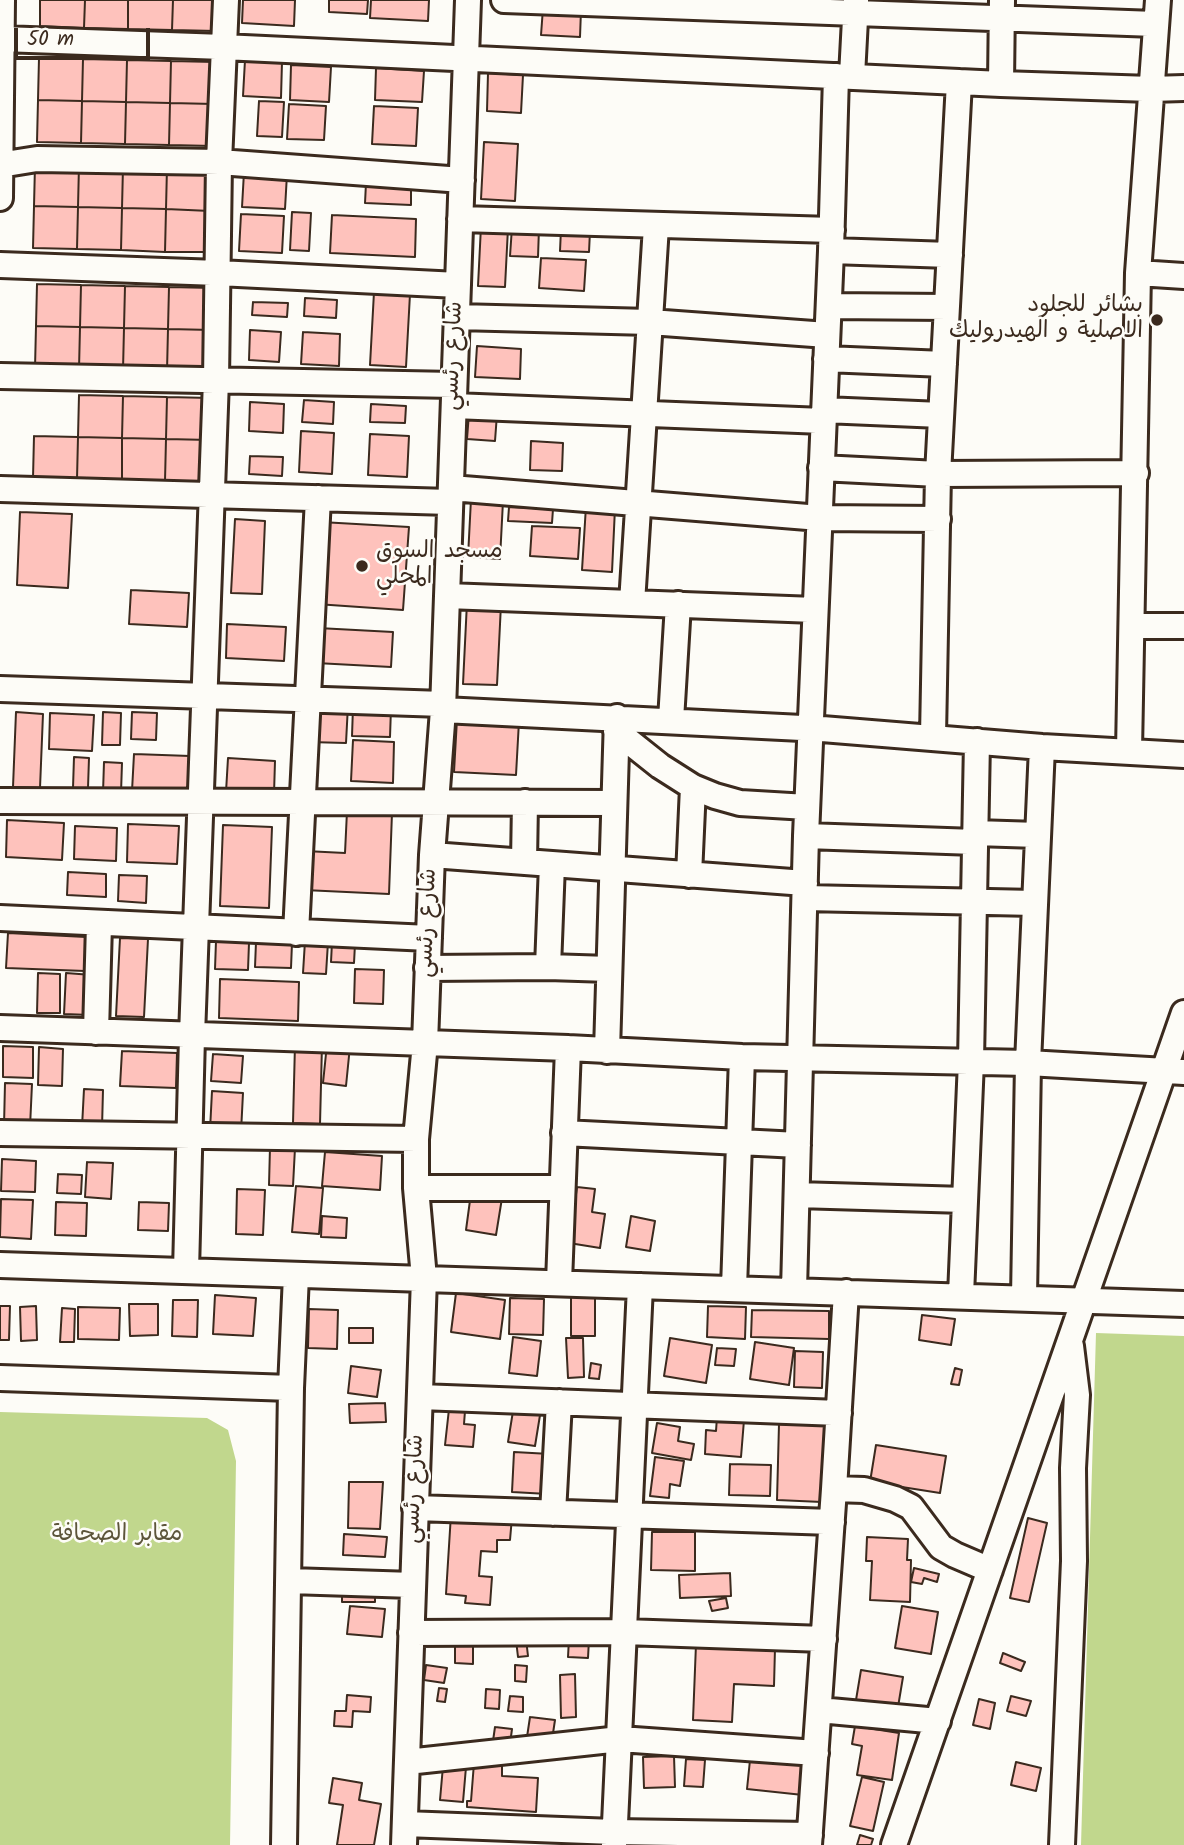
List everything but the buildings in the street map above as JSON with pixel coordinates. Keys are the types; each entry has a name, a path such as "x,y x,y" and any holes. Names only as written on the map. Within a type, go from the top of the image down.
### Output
{"street":[{"path":"0,198 2,0"},
{"path":"186,1271 226,0"},
{"name":"شارع رئسي","path":"404,1835 424,1278 416,1188 416,1139 425,1044 432,855 443,707 468,0"},
{"path":"504,0 1157,12 1138,272 1129,751"},
{"path":"794,1290 809,728 823,416 844,76 855,7"},
{"path":"1001,84 1002,10"},
{"path":"2,39 1001,84 1184,88"},
{"path":"933,736 938,474 959,82"},
{"path":"0,165 37,159 219,162 462,180"},
{"path":"460,219 656,226 832,240 950,255"},
{"path":"632,603 656,226"},
{"path":"0,265 458,285"},
{"path":"1138,272 1184,276"},
{"path":"829,306 947,307"},
{"path":"457,317 650,321 944,364"},
{"path":"0,376 216,380 454,395 644,413 941,415"},
{"path":"821,468 938,474 1136,473"},
{"path":"0,489 318,498 451,495 639,503 820,518 938,519"},
{"path":"296,933 318,498"},
{"path":"447,596 814,610"},
{"path":"671,720 678,604"},
{"path":"1132,626 1184,626"},
{"path":"0,689 308,699 443,707 617,724 671,720 1184,755"},
{"path":"617,724 660,766 715,796 740,803 807,807"},
{"path":"607,1051 617,724"},
{"path":"961,1295 971,1061 977,741"},
{"path":"1024,1297 1028,1063 1042,747"},
{"path":"689,875 693,786"},
{"path":"0,801 614,803"},
{"path":"524,862 525,802"},
{"path":"806,836 975,838 1038,835"},
{"path":"432,855 689,875 805,891 974,902 1035,903"},
{"path":"548,967 552,864"},
{"path":"0,918 429,938"},
{"path":"96,1032 99,924"},
{"path":"427,968 609,969"},
{"path":"894,1845 1083,1302 1174,1072 1184,1013"},
{"path":"0,1028 568,1048 742,1057 801,1056 1028,1063 1174,1072"},
{"path":"559,1282 568,1048"},
{"path":"734,1288 742,1057"},
{"path":"0,1133 416,1139"},
{"path":"564,1133 798,1145"},
{"path":"416,1188 562,1188"},
{"path":"797,1195 965,1199"},
{"path":"0,1265 1184,1304"},
{"path":"284,1845 291,1388 296,1275"},
{"path":"614,1839 640,1286"},
{"path":"404,1835 809,1840 846,1292"},
{"path":"1062,1845 1074,1561 1073,1468 1077,1395 1070,1338"},
{"path":"0,1378 291,1388"},
{"path":"420,1397 839,1413"},
{"path":"553,1513 559,1402"},
{"path":"834,1489 864,1490 911,1507 941,1547 990,1570"},
{"path":"415,1508 832,1522"},
{"path":"290,1581 413,1585"},
{"path":"411,1633 624,1632 824,1639"},
{"path":"819,1710 937,1721"},
{"path":"407,1762 620,1740 816,1753"}],"green space":[{"path":"1096,1333 1184,1336 1184,1845 1081,1845"},
{"name":"مقابر الصحافة","path":"0,1412 207,1418 228,1430 236,1461 230,1845 0,1845"}],"place":[{"name":"بشائر للجلود الاصلية و الهيدروليك","path":"1157,320"},
{"name":"مسجد السوق المحلي","path":"362,566"}]}
